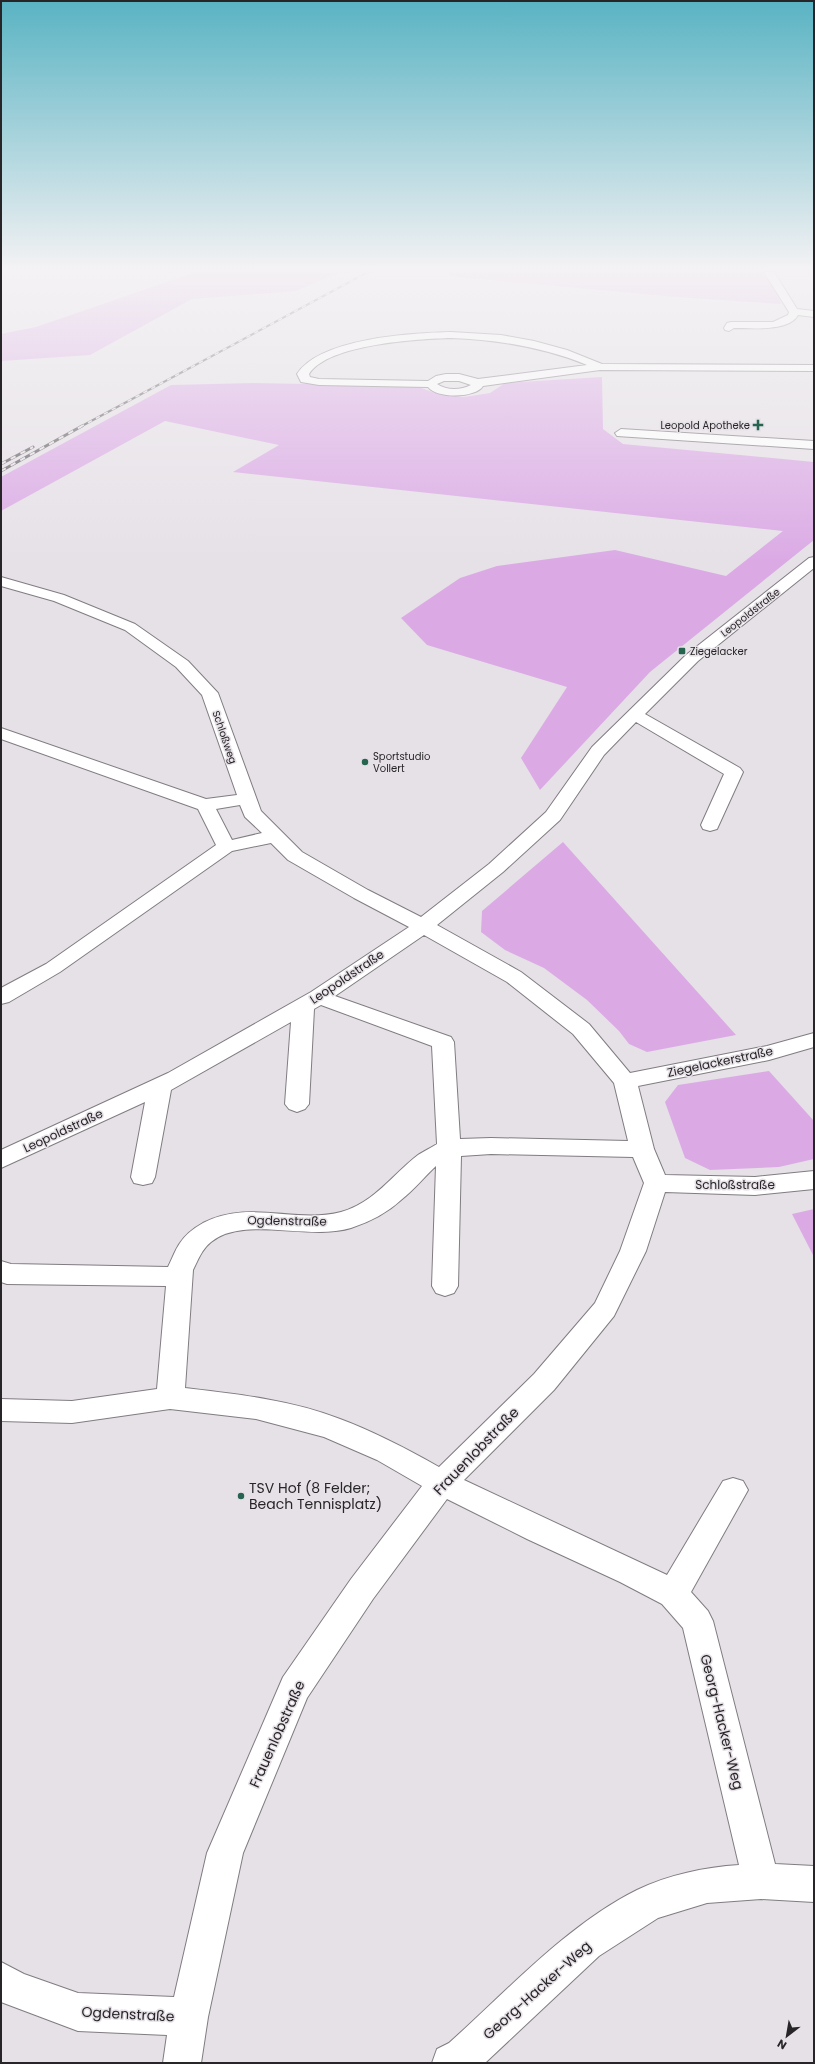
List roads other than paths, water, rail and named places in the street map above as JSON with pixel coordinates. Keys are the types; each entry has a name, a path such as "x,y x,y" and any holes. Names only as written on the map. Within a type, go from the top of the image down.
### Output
{"street":[{"path":"305,368 302,374 305,380 319,382 431,384 439,379 451,377 462,378 476,383 590,368"},
{"path":"621,433 814,445"},
{"name":"Leopoldstraße","path":"1,1160 160,1085 311,1002 424,926 496,868 553,816 598,751 634,714 696,655 814,561"},
{"name":"Schloßweg","path":"1,581 59,598 130,627 182,664 210,693 252,813 295,856 361,894 424,926"},
{"path":"634,714 734,772 710,824"},
{"path":"1,733 205,805 247,798"},
{"path":"205,805 226,847"},
{"path":"1,997 53,968 226,847 276,836"},
{"path":"424,926 514,977 581,1029 625,1081 642,1149 656,1182"},
{"path":"297,1104 311,1002 443,1042 449,1148 445,1286"},
{"name":"Ziegelackerstraße","path":"625,1081 768,1053 814,1040"},
{"path":"143,1177 160,1085"},
{"name":"Ogdenstraße","path":"170,1398 180,1270 190,1248 202,1235 223,1224 245,1220 310,1224 343,1221 366,1212 392,1195 427,1161 449,1148 491,1146 642,1149"},
{"name":"Schloßstraße","path":"656,1182 712,1187 760,1187 814,1180"},
{"name":"Frauenlobstraße","path":"182,2063 189,2017 225,1853 295,1688 362,1589 442,1483 544,1382 605,1309 633,1251 656,1182"},
{"path":"1,1271 7,1274 179,1277"},
{"path":"1,1410 72,1412 170,1398 256,1408 330,1427 387,1452 442,1483"},
{"name":"Georg-Hacker-Weg","path":"442,1483 538,1530 631,1572 673,1594 697,1621 761,1881"},
{"path":"673,1594 733,1490"},
{"name":"Georg-Hacker-Weg","path":"451,2063 463,2057 586,1943 649,1903 707,1885 761,1881 814,1884"},
{"name":"Ogdenstraße","path":"1,1981 14,1990 78,2012 189,2017"}],"railway":[{"path":"80,427 189,368"},
{"path":"1,471 82,426"},
{"path":"1,464 33,447"}],"place":[{"name":"Leopold Apotheke","path":"758,425"},
{"name":"Ziegelacker","path":"682,651"},
{"name":"Sportstudio Vollert","path":"365,762"},
{"name":"TSV Hof (8 Felder; Beach Tennisplatz)","path":"241,1496"}]}
